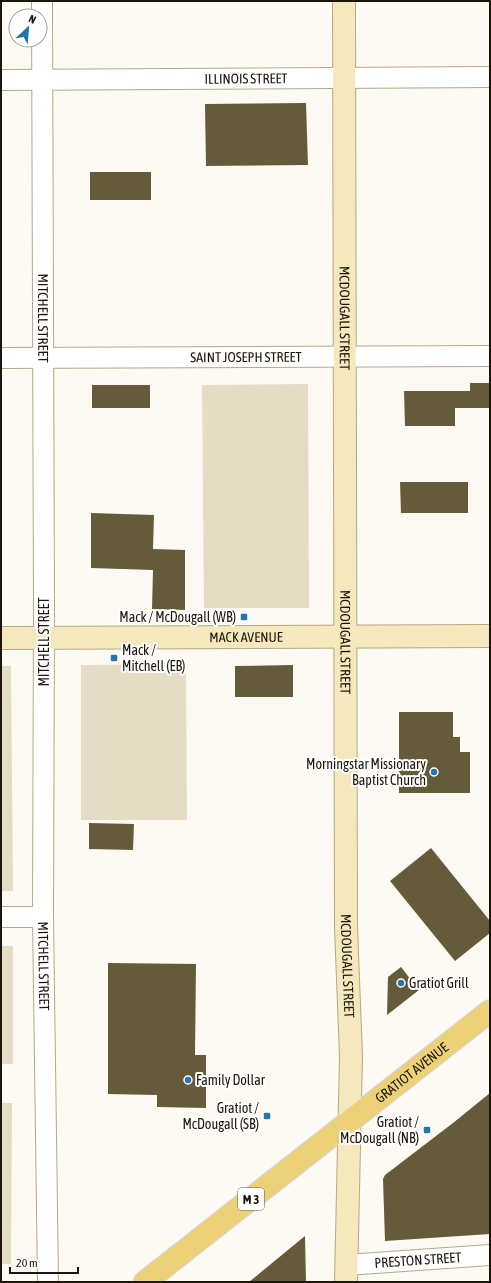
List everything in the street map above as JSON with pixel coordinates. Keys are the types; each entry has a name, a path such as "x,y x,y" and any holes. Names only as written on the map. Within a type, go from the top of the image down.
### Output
{"main road":[{"name":"GRATIOT AVENUE","path":"145,1282 490,1012"}],"street":[{"name":"MITCHELL STREET","path":"42,1 44,638 43,917 48,1282"},
{"name":"MCDOUGALL STREET","path":"344,1 346,927 351,1056 346,1274"},
{"name":"ILLINOIS STREET","path":"1,80 490,78"},
{"name":"SAINT JOSEPH STREET","path":"1,358 490,356"},
{"name":"MACK AVENUE","path":"1,638 490,636"},
{"path":"1,917 43,917"},
{"name":"PRESTON STREET","path":"346,1274 490,1255"}],"shaded area":[{"path":"308,384 309,608 204,608 202,385"},
{"path":"186,664 187,820 81,820 81,665"},
{"path":"1,666 11,666 13,891 1,891"},
{"path":"1,946 13,946 13,1064 1,1064"},
{"path":"1,1103 12,1103 11,1264 1,1264"}],"building":[{"path":"306,103 308,165 206,166 205,104"},
{"path":"90,172 151,172 151,200 90,200"},
{"path":"470,383 489,383 489,408 455,408 455,426 405,426 404,391 470,391"},
{"path":"92,385 150,385 150,408 92,408"},
{"path":"400,482 468,482 468,513 401,513"},
{"path":"91,513 154,515 153,549 185,550 185,610 152,609 153,570 91,568"},
{"path":"293,665 293,697 235,697 235,666"},
{"name":"Morningstar Missionary Baptist Church","path":"399,712 453,712 453,737 460,737 460,752 470,752 470,793 399,793"},
{"path":"89,823 134,824 133,850 89,849"},
{"path":"431,848 490,921 490,933 455,961 390,881"},
{"path":"108,963 196,964 195,1055 206,1055 206,1108 157,1107 157,1095 108,1094"},
{"name":"Gratiot Grill","path":"401,967 419,990 387,1015 388,977"},
{"path":"490,1093 490,1234 385,1241 383,1179 385,1175"},
{"path":"305,1236 306,1282 249,1282"}],"place":[{"name":"Mack / McDougall (WB)","path":"244,617"},
{"name":"Mack / Mitchell (EB)","path":"114,658"},
{"name":"Morningstar Missionary Baptist Church","path":"434,772"},
{"name":"Gratiot Grill","path":"401,983"},
{"name":"Family Dollar","path":"188,1080"},
{"name":"Gratiot / McDougall (SB)","path":"267,1116"},
{"name":"Gratiot / McDougall (NB)","path":"427,1130"}]}
